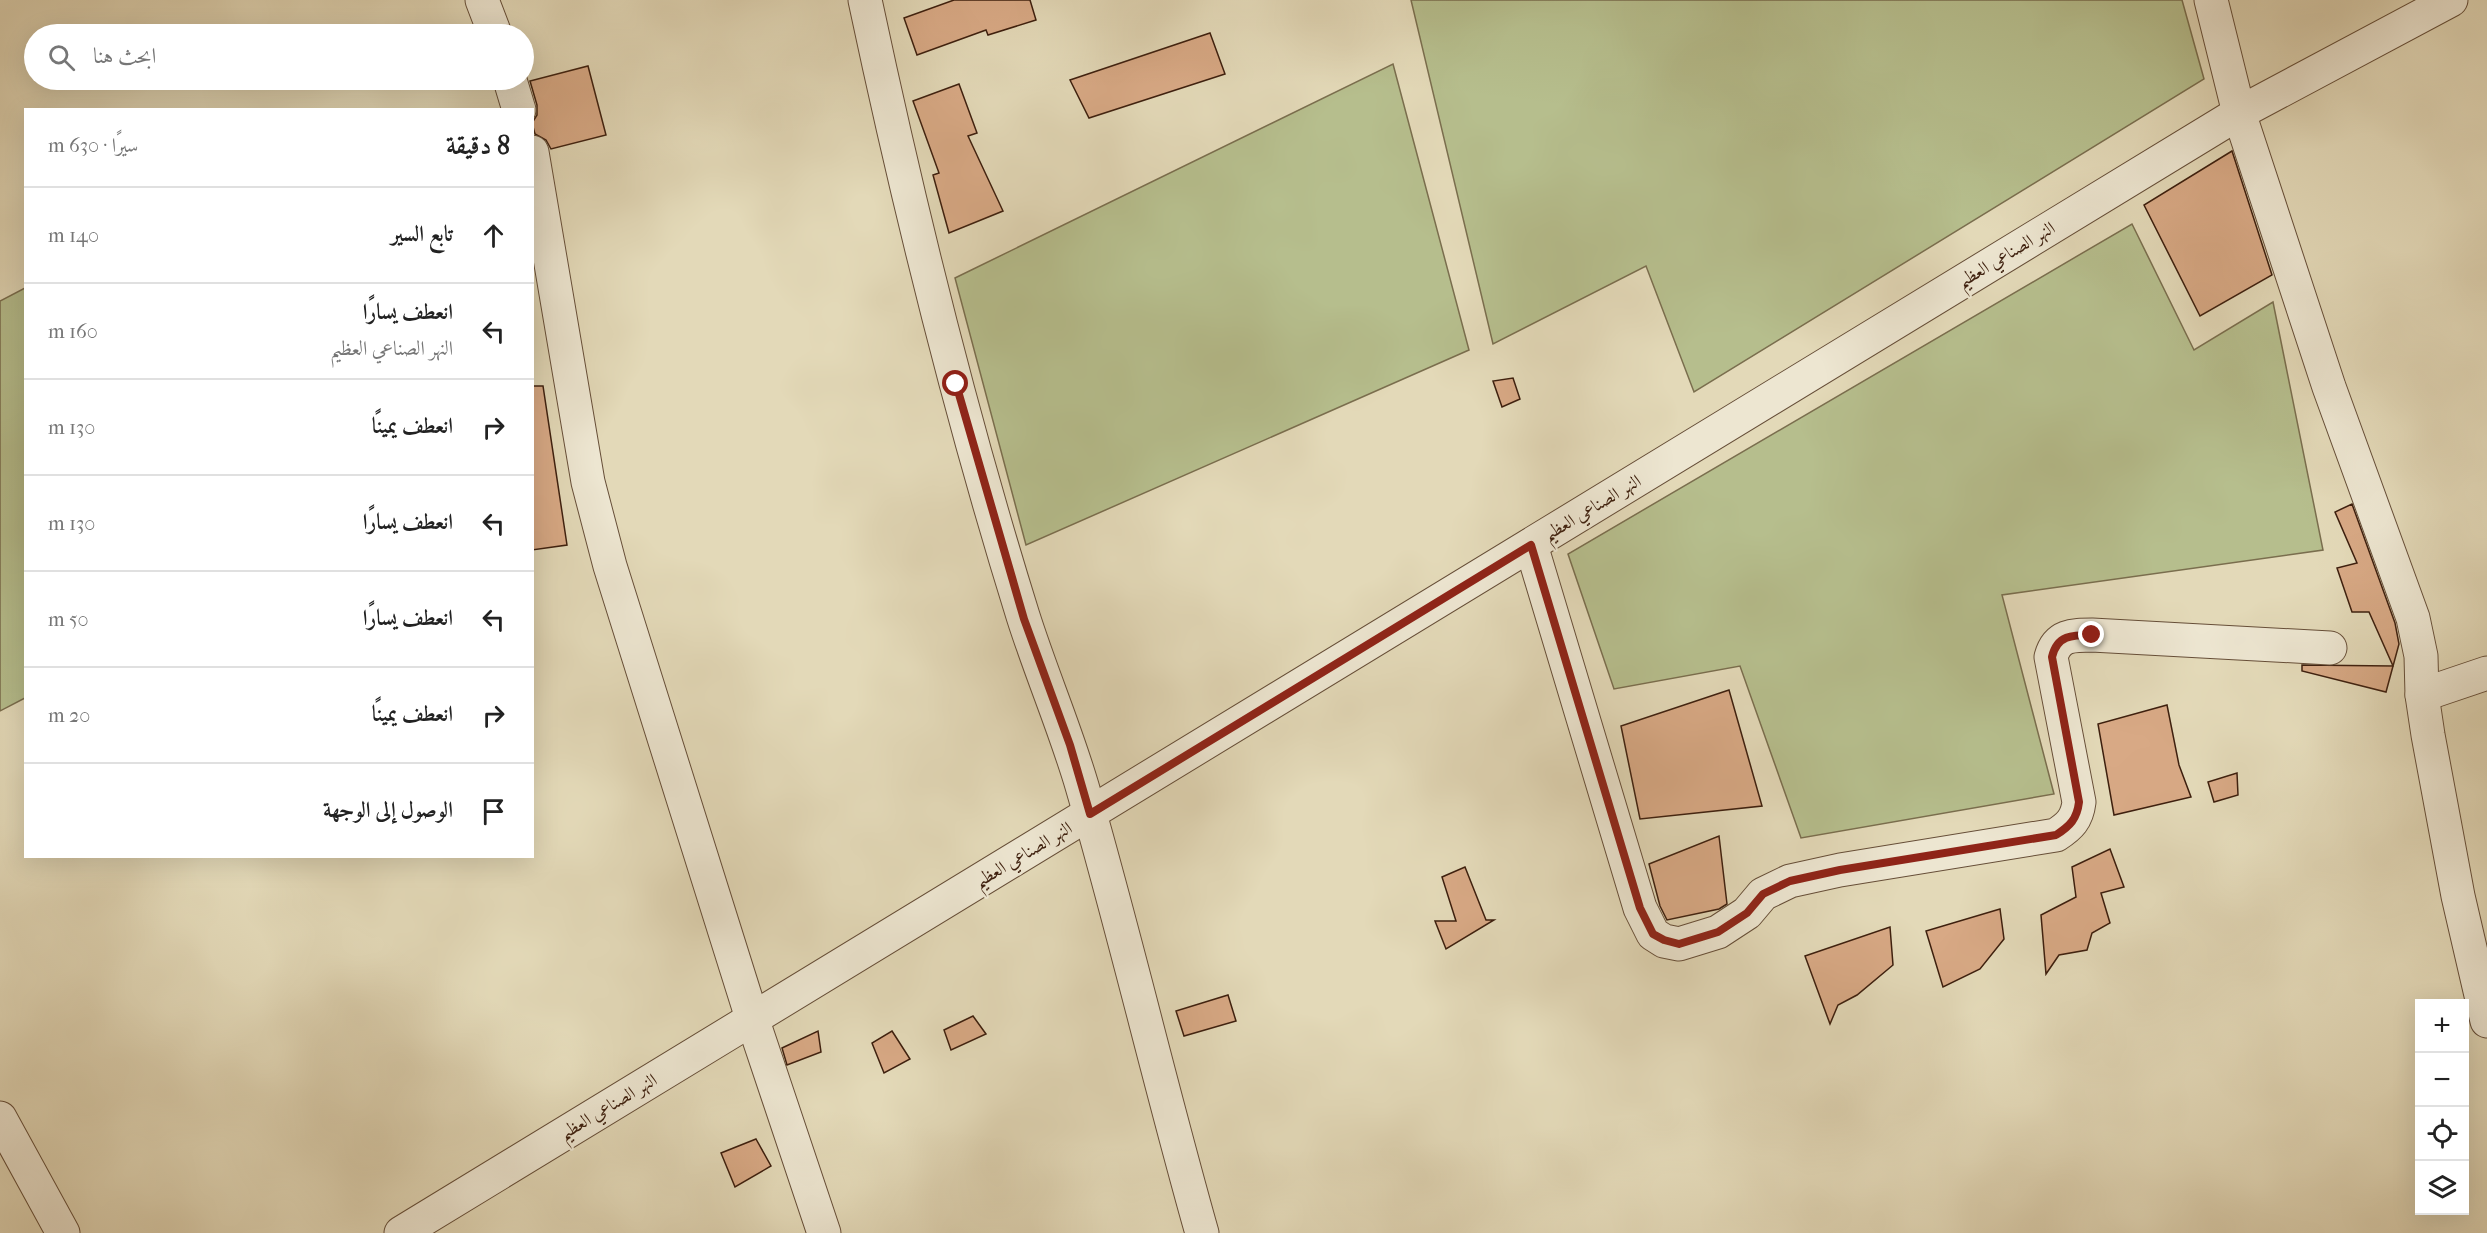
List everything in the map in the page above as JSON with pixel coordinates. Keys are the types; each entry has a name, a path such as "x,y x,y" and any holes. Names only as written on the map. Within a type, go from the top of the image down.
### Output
{"street":[{"path":"482,0 491,24"},
{"path":"865,0 901,165 956,384 1024,619 1070,745 1090,814 1202,1233"},
{"path":"2211,0 2239,113 2329,387 2413,618 2421,656 2422,695 2458,896 2487,1021"},
{"name":"النهر الصناعي العظيم","path":"401,1233 2239,113 2451,0"},
{"path":"513,90 518,108"},
{"path":"534,164 588,482 613,577 752,1018 824,1233"},
{"path":"1531,545 1640,908 1653,934 1679,944 1718,932 1747,913 1763,894 1790,881 1840,870 2056,835 2068,827 2077,815 2079,802 2052,657 2054,647 2062,639 2073,635 2092,635 2330,648"},
{"path":"2422,695 2487,673"},
{"path":"0,1118 63,1233"}],"green space":[{"path":"1411,0 2182,0 2204,79 1694,392 1646,266 1493,344"},
{"path":"1393,64 1469,350 1026,545 955,278"},
{"path":"2132,224 2194,350 2273,302 2323,550 2002,595 2054,794 1801,838 1740,666 1614,689 1568,554"},
{"path":"24,289 24,699 0,711 0,301"}],"building":[{"path":"954,0 1030,0 1036,20 988,35 986,30 917,55 904,18"},
{"path":"1210,33 1225,74 1089,118 1070,80"},
{"path":"588,66 606,135 551,149 546,140 535,134 534,130 537,105 533,90 534,80"},
{"path":"959,84 977,133 968,136 1003,211 949,233 933,175 939,173 913,101"},
{"path":"2232,151 2272,275 2200,316 2144,205"},
{"path":"1513,378 1520,399 1502,407 1493,381"},
{"path":"534,386 543,386 567,545 534,550"},
{"path":"2352,504 2395,623 2399,644 2386,692 2302,671 2302,665 2393,666 2369,612 2352,612 2337,568 2357,563 2335,512"},
{"path":"1729,690 1762,806 1640,819 1621,726"},
{"path":"2167,705 2179,765 2191,797 2114,815 2098,724"},
{"path":"2237,773 2238,795 2214,802 2208,782"},
{"path":"1719,836 1727,904 1719,909 1667,920 1660,906 1649,864"},
{"path":"2110,849 2124,887 2101,893 2110,923 2092,933 2087,950 2059,955 2046,974 2041,915 2076,897 2072,867"},
{"path":"1465,867 1486,920 1494,920 1446,949 1435,921 1456,921 1442,877"},
{"path":"2000,909 2004,939 1980,969 1943,987 1926,931"},
{"path":"1890,927 1893,965 1857,995 1838,1005 1830,1024 1805,956"},
{"path":"1228,995 1236,1021 1184,1036 1176,1011"},
{"path":"973,1016 986,1034 951,1050 944,1030"},
{"path":"818,1031 821,1052 787,1065 782,1048"},
{"path":"892,1031 910,1059 884,1073 872,1043"},
{"path":"756,1139 771,1166 735,1187 721,1153"}],"route":[{"path":"956,384 1024,619 1070,745 1090,814 1531,545 1645,922 1653,934 1679,944 1718,932 1747,913 1763,894 1775,886 1790,881 1840,870 2056,835 2068,827 2077,815 2079,802 2052,657 2054,647 2062,639 2073,635 2092,635"}]}
